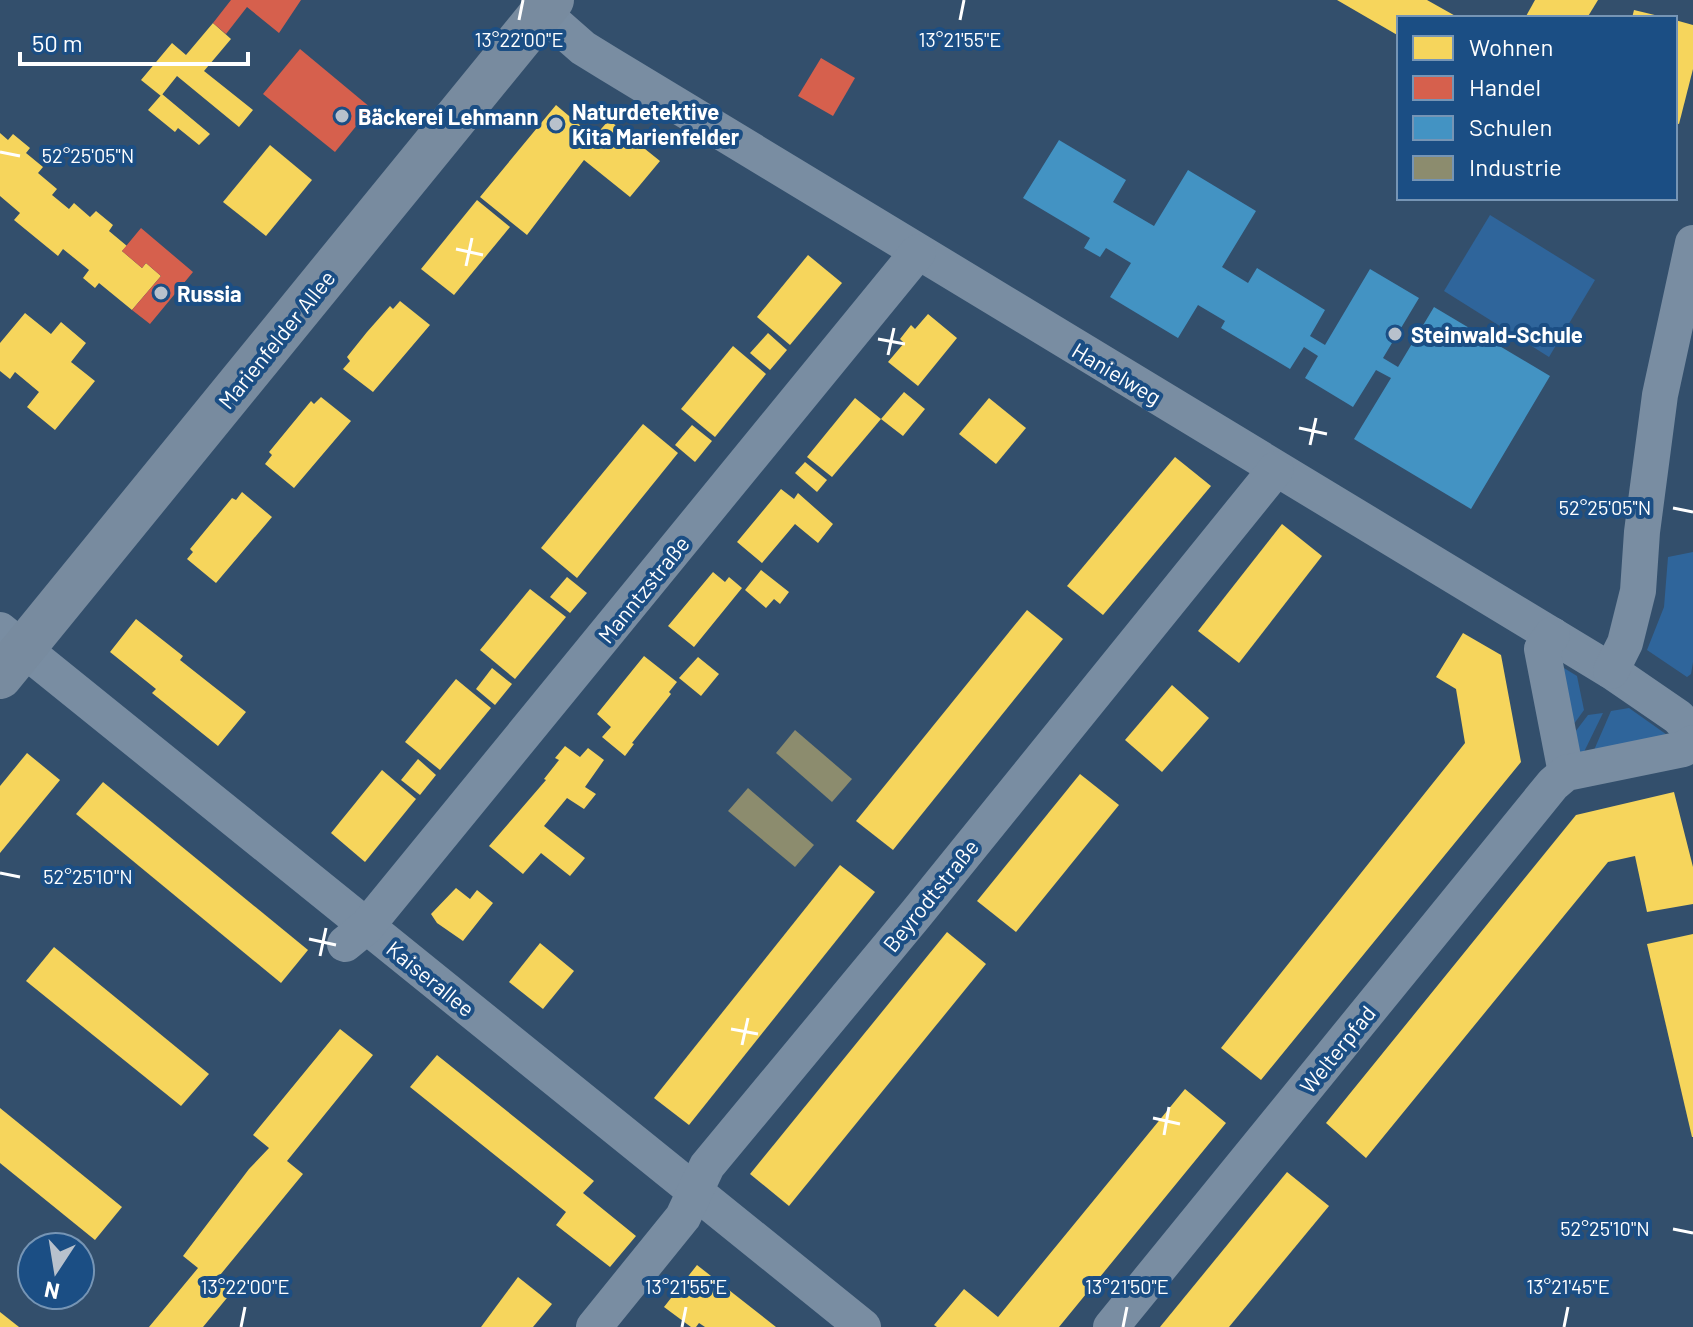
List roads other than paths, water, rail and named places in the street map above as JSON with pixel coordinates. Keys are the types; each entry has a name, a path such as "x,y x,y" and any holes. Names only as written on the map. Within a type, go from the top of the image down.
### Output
{"main road":[{"name":"Marienfelder Allee","path":"8,652 547,6"}],"street":[{"name":"Hanielweg","path":"547,6 583,48 1611,671 1678,717 1693,733"},
{"path":"1611,671 1625,643 1638,591 1642,532 1660,395 1693,243"},
{"name":"Manntzstraße","path":"356,935 918,252"},
{"name":"Beyrodtstraße","path":"594,1327 683,1217 707,1166 916,914 1276,469"},
{"path":"1552,635 1542,649 1566,773 1683,749 1693,743"},
{"name":"Kaiserallee","path":"8,652 356,935 695,1191 863,1327"},
{"name":"Welterpfad","path":"1111,1327 1553,784 1566,773"}],"place":[{"name":"Bäckerei Lehmann","path":"342,116"},
{"name":"Naturdetektive Kita Marienfelder","path":"556,124"},
{"name":"Russia","path":"161,293"},
{"name":"Steinwald-Schule","path":"1395,334"}]}
